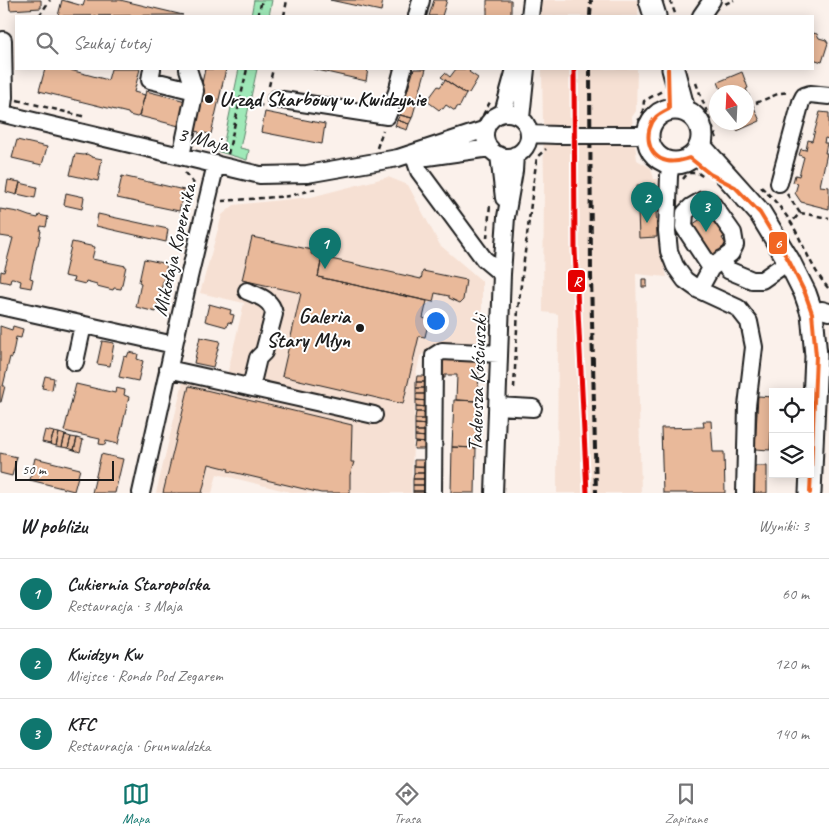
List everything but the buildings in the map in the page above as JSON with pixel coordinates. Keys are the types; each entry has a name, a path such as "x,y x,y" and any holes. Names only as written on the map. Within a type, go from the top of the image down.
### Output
{"main road":[{"path":"650,0 655,15"},
{"path":"673,70 672,94 662,111 641,128 656,156 687,156 718,165 760,213 789,261 805,293 821,313 816,337 810,493"},
{"path":"672,94 698,120 701,129 702,138 687,156"}],"street":[{"path":"417,15 421,0"},
{"path":"701,15 712,0"},
{"path":"1,113 4,97 2,40"},
{"path":"152,70 150,80 195,91"},
{"path":"181,164 195,91 188,70"},
{"path":"271,102 387,116 397,92 403,70"},
{"path":"503,113 515,70"},
{"path":"521,118 526,70"},
{"path":"779,182 800,102 804,96 810,94 829,96"},
{"name":"3 Maja","path":"1,113 181,164 219,160 260,175 286,176 339,170 398,158 486,130"},
{"path":"503,113 516,114 521,118 528,128 529,134 525,146 515,155 507,156 494,151 485,136 492,119 503,113"},
{"path":"529,134 619,135 641,128"},
{"name":"3 Maja","path":"398,158 416,159 494,151"},
{"name":"Tadeusza Kościuszki","path":"494,151 506,217"},
{"name":"Tadeusza Kościuszki","path":"494,493 505,406 499,354 502,274 506,217 515,155"},
{"path":"687,156 667,231 669,251 675,266 686,280 699,290 738,308 749,322 754,347 748,406 745,493"},
{"path":"416,159 419,171 484,259 502,274"},
{"name":"Mikołaja Kopernika","path":"141,493 168,369 219,160"},
{"path":"699,290 716,264 752,280 762,280 789,261"},
{"path":"247,292 268,302 273,308 274,314 264,352 258,358 250,387"},
{"name":"Mikołaja Kopernika","path":"0,306 174,345"},
{"path":"74,362 82,325"},
{"path":"432,493 434,356 442,351 499,354"},
{"path":"168,369 374,415"},
{"path":"505,406 533,408"}],"path":[{"path":"40,15 50,0"},
{"path":"258,15 262,0"},
{"path":"284,15 287,0"},
{"path":"670,0 676,15"},
{"path":"219,160 228,156 247,70"},
{"path":"756,103 789,91"},
{"path":"641,128 644,101 672,94"},
{"path":"240,100 271,102"},
{"path":"376,151 387,116"},
{"path":"181,164 196,184 196,193"},
{"path":"505,406 535,171"},
{"path":"779,182 800,213 829,218"},
{"path":"220,202 290,196 318,188"},
{"path":"791,223 800,213"}],"shaded area":[{"path":"541,0 639,0 638,15 541,15"},
{"path":"542,70 637,70 636,111 632,117 637,160 651,168 654,179 658,179 660,246 667,277 636,274 641,493 557,493 558,314 543,312 544,181"},
{"path":"388,177 408,185 440,245 482,281 482,351 433,348 420,356 416,374 411,493 294,493 217,474 212,493 156,493 184,378 224,388 244,303 200,293 222,215 234,205 311,197"}],"green space":[{"path":"254,0 272,0 269,15 251,15"},
{"path":"239,70 257,70 240,148 249,150 247,160 213,150 214,145 223,146"}],"railway":[{"path":"590,15 591,0"},
{"path":"590,70 591,276 596,493"}],"transit line":[{"name":"R","path":"574,70 575,250 587,493"},
{"name":"6","path":"668,70 669,109 657,116 649,129 648,136 651,149 660,159 667,161 690,158 710,174 735,187 760,213 789,261 805,293 812,313 816,356 810,493"}],"place":[{"name":"Urząd Skarbowy w Kwidzynie","path":"209,99"},
{"name":"Kwidzyn Kw","path":"647,223"},
{"name":"KFC","path":"706,232"},
{"name":"Cukiernia Staropolska","path":"325,269"},
{"name":"Galeria Stary Młyn","path":"360,328"}]}
